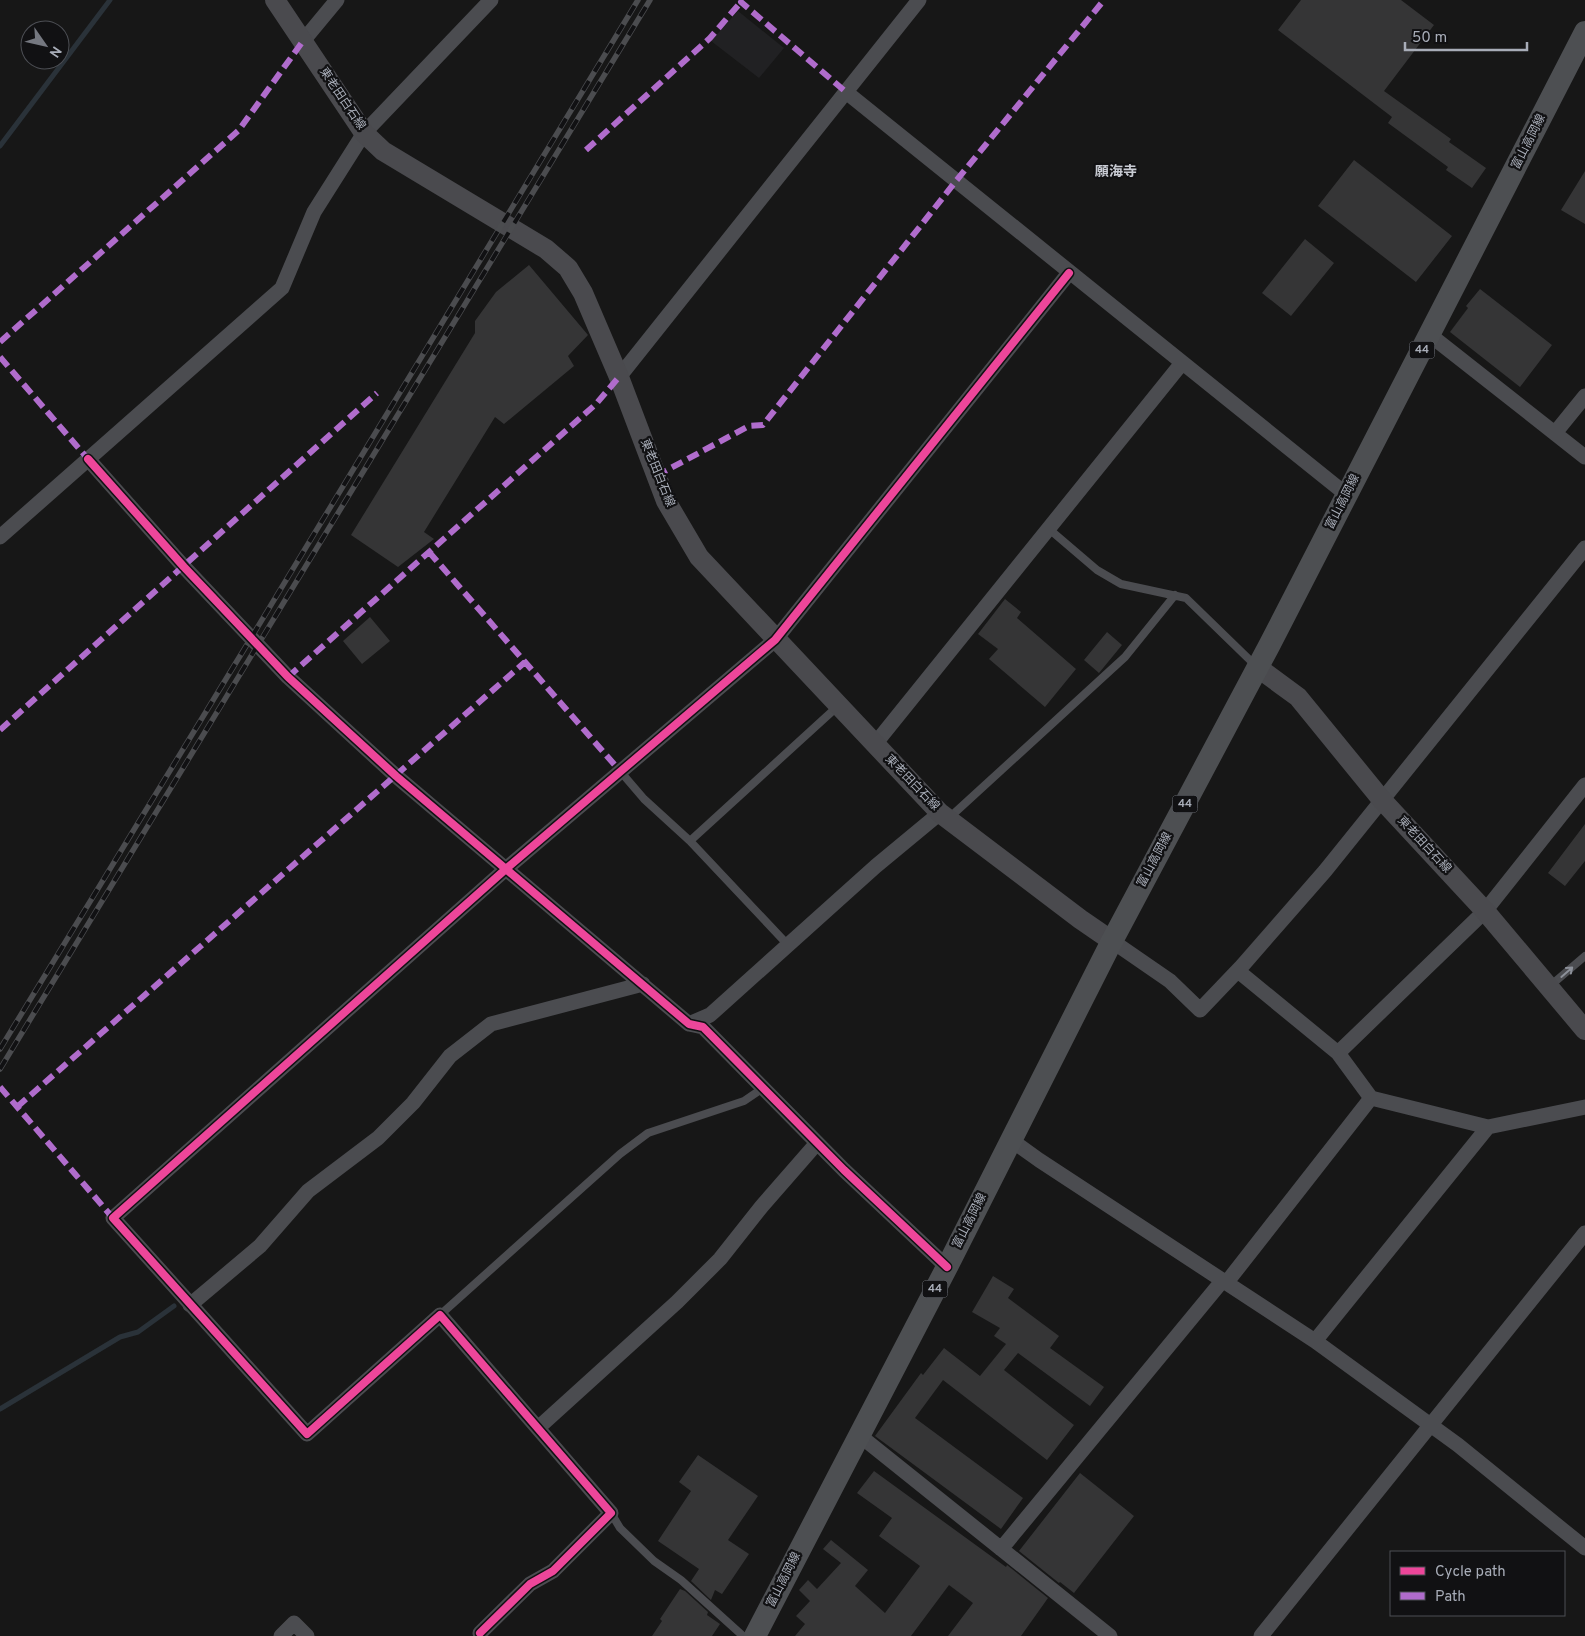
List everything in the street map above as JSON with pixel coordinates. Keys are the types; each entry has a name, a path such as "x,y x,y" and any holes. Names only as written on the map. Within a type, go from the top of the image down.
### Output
{"main road":[{"name":"東老田白石線","path":"275,0 364,133 383,151 546,249 568,268 583,293 619,377 666,501 699,557 775,640 944,816 1112,941"},
{"name":"富山高岡線","path":"754,1636 947,1267 1112,941 1347,495 1585,32"},
{"name":"東老田白石線","path":"1257,667 1298,697 1382,800 1485,911 1585,1030"}],"street":[{"path":"303,41 337,0"},
{"path":"0,537 282,288 314,212 364,133 491,0"},
{"path":"619,377 920,0"},
{"path":"846,92 1347,495"},
{"path":"480,1635 530,1584 553,1571 611,1513 440,1315 307,1434 113,1218 507,868 775,640 1070,273"},
{"path":"1430,334 1585,457"},
{"path":"875,744 1182,364"},
{"path":"1555,433 1585,396"},
{"path":"88,459 184,567 288,677 396,776 642,984 690,1024 703,1027 817,1142 947,1267"},
{"path":"1112,941 1170,981 1200,1010 1238,971 1325,871 1585,548"},
{"path":"1338,1053 1485,911 1585,785"},
{"path":"690,1024 710,1015 876,866 944,816"},
{"path":"1238,971 1338,1053 1371,1098 1488,1127 1585,1106"},
{"path":"190,1305 260,1246 308,1191 378,1138 413,1103 450,1056 491,1024 642,984"},
{"path":"1001,1549 1225,1281 1371,1098"},
{"path":"1315,1341 1488,1127"},
{"path":"1011,1140 1047,1166 1315,1341 1458,1445 1585,1548"},
{"path":"538,1428 677,1302 720,1258 817,1142"},
{"path":"1261,1636 1585,1233"},
{"path":"859,1435 1110,1636"},
{"path":"281,1636 294,1623 306,1636"}],"lane":[{"path":"1049,529 1098,570 1122,584 1186,598 1257,667"},
{"path":"944,816 1125,657 1175,595"},
{"path":"690,841 838,706"},
{"path":"620,771 644,799 690,841 788,945"},
{"path":"1549,988 1585,956"},
{"path":"440,1315 613,1160 648,1132 744,1101 763,1088"},
{"path":"611,1513 620,1528 654,1561 681,1580 743,1636"}],"shaded area":[{"path":"738,11 784,48 759,78 711,41"}],"building":[{"path":"1301,0 1401,0 1434,25 1384,91 1451,139 1449,142 1486,168 1472,188 1446,170 1448,167 1388,123 1392,117 1278,30"},
{"path":"1354,160 1452,236 1416,282 1318,206"},
{"path":"1585,171 1585,224 1561,210"},
{"path":"1305,239 1334,263 1291,316 1262,293"},
{"path":"529,265 588,335 568,356 574,366 504,424 495,417 424,532 434,539 398,567 351,535 475,333 475,321 496,292"},
{"path":"1480,289 1552,345 1520,387 1450,332 1468,308 1466,306"},
{"path":"1005,599 1021,612 1017,618 1076,669 1045,707 989,659 998,649 978,634"},
{"path":"370,617 390,641 362,664 343,641"},
{"path":"1107,632 1122,645 1099,673 1084,660"},
{"path":"1585,824 1585,861 1565,886 1548,873"},
{"path":"993,1276 1014,1289 1008,1298 1059,1336 1050,1348 1104,1387 1090,1406 1018,1353 1004,1370 1074,1425 1047,1460 943,1380 915,1418 1023,1498 1001,1529 875,1436 921,1373 923,1375 944,1348 980,1376 1006,1344 994,1336 1000,1328 972,1312"},
{"path":"698,1455 758,1496 728,1540 749,1554 722,1594 715,1590 711,1600 691,1581 699,1569 658,1541 691,1491 679,1482"},
{"path":"874,1471 1006,1567 1007,1565 1048,1598 1021,1636 948,1636 973,1603 949,1585 911,1636 795,1636 805,1624 796,1616 810,1601 799,1590 808,1580 817,1589 841,1563 823,1549 831,1540 868,1570 855,1586 885,1613 920,1566 879,1536 892,1518 857,1493"},
{"path":"1080,1473 1134,1516 1074,1593 1019,1551"},
{"path":"680,1589 685,1591 708,1612 707,1615 720,1624 712,1636 652,1636 662,1621 660,1619"}],"waterway":[{"path":"0,146 110,0"},
{"path":"0,1409 120,1337 138,1332 174,1306"}],"railway":[{"path":"0,1049 638,0"},
{"path":"0,1069 650,0"}],"marked path":[{"path":"743,0 741,2 846,92"},
{"path":"656,476 749,426 763,425 956,181 1104,0"},
{"path":"586,150 710,38 741,2"},
{"path":"0,342 239,130 303,41"},
{"path":"0,357 88,459"},
{"path":"288,677 596,404 619,377"},
{"path":"0,730 377,393"},
{"path":"429,552 620,771"},
{"path":"17,1107 525,662"},
{"path":"0,1087 113,1218"}],"cycle path":[{"path":"480,1633 530,1584 553,1571 611,1513 440,1315 307,1434 113,1218 507,868 775,640 1069,273"},
{"path":"88,459 184,567 288,677 396,776 689,1024 703,1027 844,1170 947,1267"}],"district":[{"name":"願海寺","path":"1116,172"}]}
